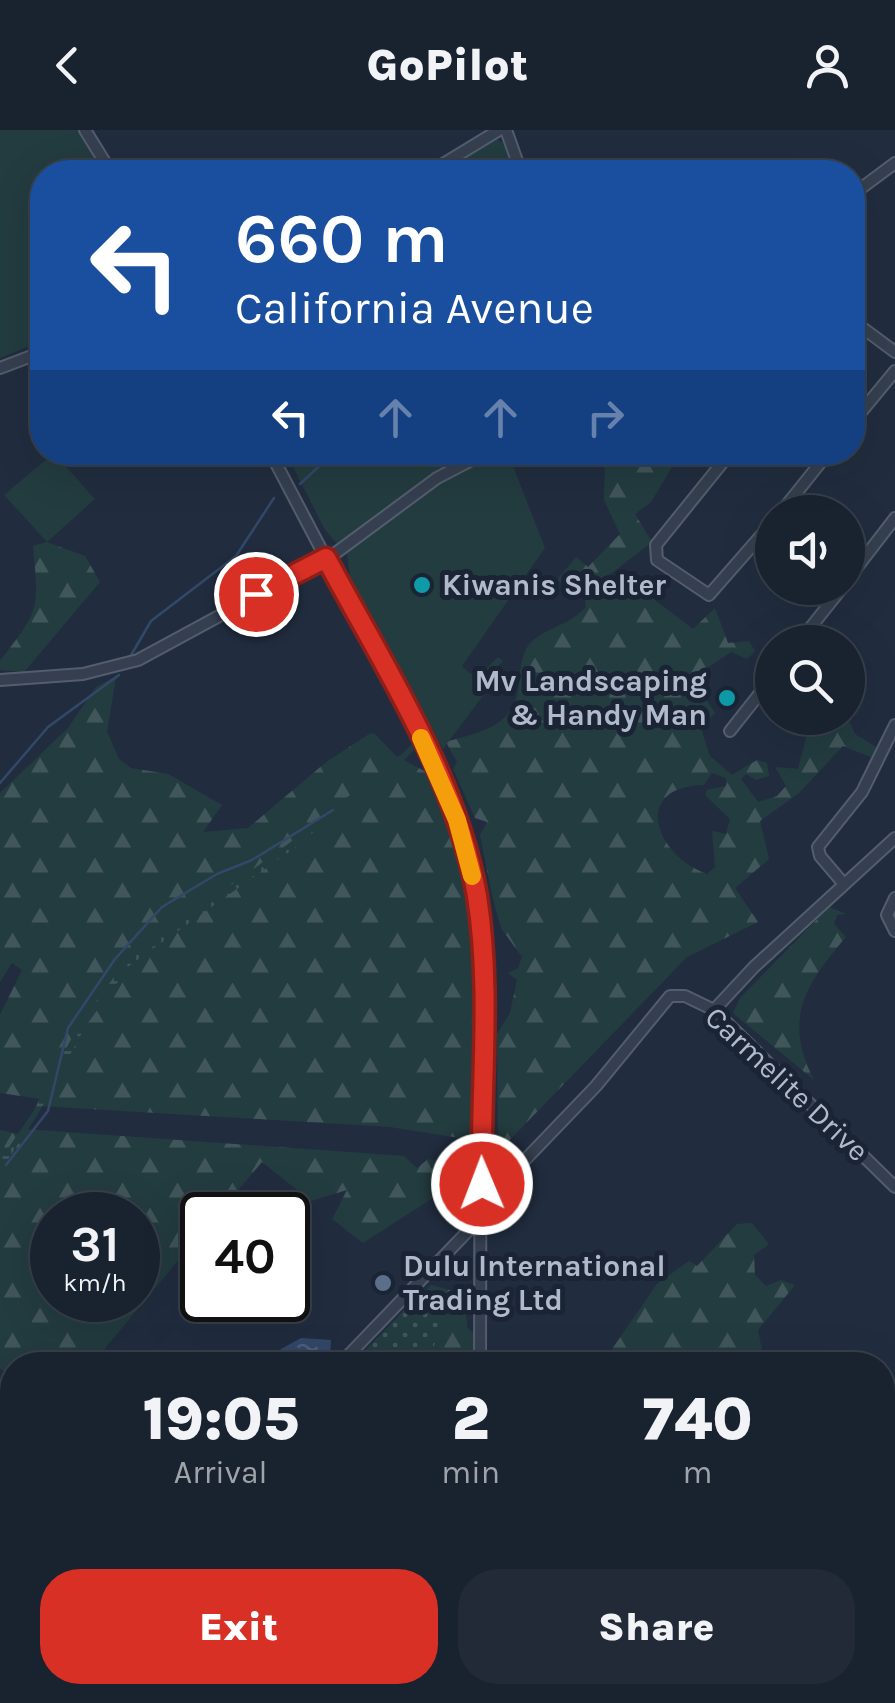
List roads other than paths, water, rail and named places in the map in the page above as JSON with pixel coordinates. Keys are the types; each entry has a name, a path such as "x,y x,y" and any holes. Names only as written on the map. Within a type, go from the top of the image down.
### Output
{"street":[{"path":"85,130 104,160"},
{"path":"451,160 502,130 516,160"},
{"path":"865,185 895,163"},
{"path":"865,330 895,352"},
{"path":"0,368 30,357"},
{"path":"865,408 895,371"},
{"path":"277,465 433,762 466,848 481,939 480,1352"},
{"path":"0,680 83,674 126,664 326,558 367,533 437,478 462,465"},
{"path":"721,465 654,550 657,560 708,595 755,541"},
{"path":"794,495 818,465"},
{"path":"865,558 895,518"},
{"path":"813,625 828,605"},
{"path":"730,731 755,699"},
{"path":"844,883 820,856 818,846 862,792 895,725"},
{"path":"714,1010 895,838"},
{"path":"895,898 887,915 895,932"},
{"name":"Carmelite Drive","path":"482,1214 524,1160 608,1071 659,1005 672,996 685,996 714,1010 895,1186"},
{"path":"351,1352 482,1214"}],"water":[{"path":"301,1338 331,1340 330,1352 279,1352"}],"waterway":[{"path":"300,484 320,465"},
{"path":"130,657 151,621 236,556 274,498"},
{"path":"0,783 48,727 119,675"},
{"path":"6,1165 48,1111 68,1028 115,959 162,907 217,874 252,860 333,810"}],"place":[{"name":"Kiwanis Shelter","path":"422,585"},
{"name":"Mv Landscaping & Handy Man","path":"727,698"},
{"name":"Dulu International Trading Ltd","path":"383,1283"}]}
